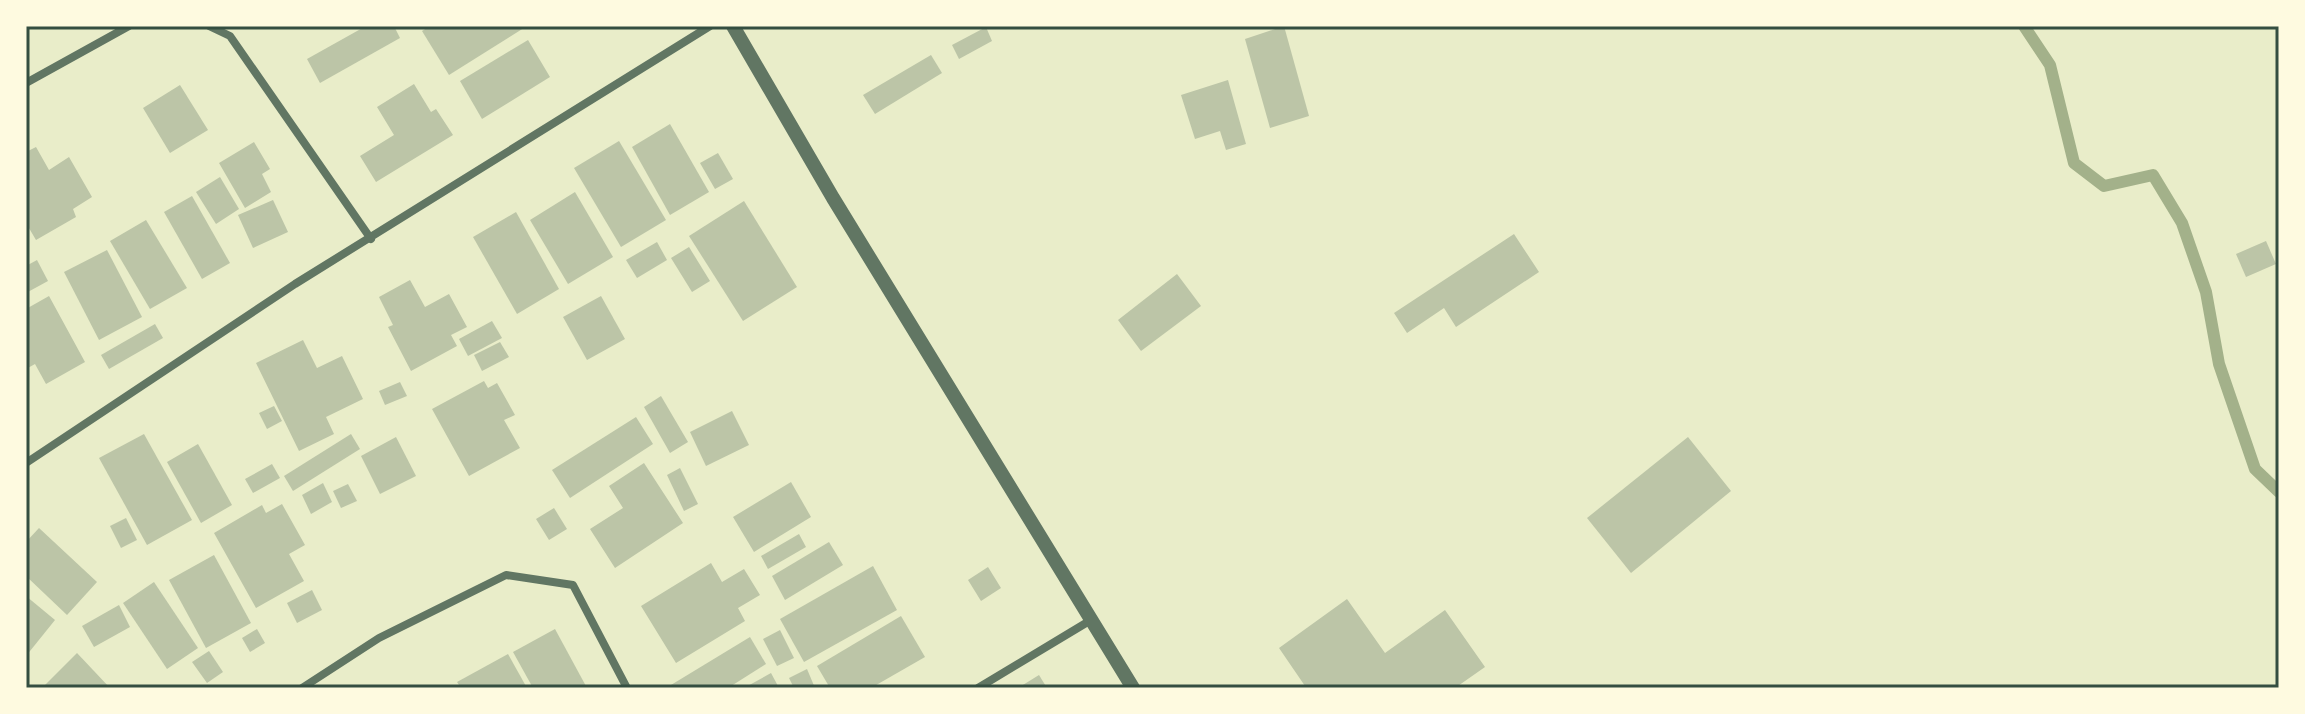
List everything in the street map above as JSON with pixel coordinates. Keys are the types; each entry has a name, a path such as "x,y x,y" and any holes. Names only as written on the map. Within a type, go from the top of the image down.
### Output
{"street":[{"path":"26,83 129,26"},
{"path":"209,26 230,36 371,239"},
{"path":"26,463 295,284 710,26"},
{"path":"733,26 833,198 1133,688"},
{"path":"302,688 379,638 506,575 573,585 627,688"},
{"path":"978,688 1091,620"}],"building":[{"path":"366,26 394,26 400,38 320,83 307,59"},
{"path":"430,26 527,26 449,75 422,31"},
{"path":"1284,26 1309,116 1270,128 1245,39"},
{"path":"986,27 992,41 959,59 952,45"},
{"path":"528,40 550,77 482,119 460,81"},
{"path":"931,55 942,73 875,114 863,95"},
{"path":"1228,80 1246,144 1226,150 1220,131 1195,139 1181,95"},
{"path":"414,84 431,112 436,109 453,135 376,182 360,156 394,135 377,107"},
{"path":"180,85 208,130 170,153 143,108"},
{"path":"670,124 709,192 670,215 632,147"},
{"path":"619,141 666,220 621,247 574,168"},
{"path":"254,142 270,169 262,174 271,192 245,208 219,163"},
{"path":"36,147 49,170 69,157 92,197 73,209 76,217 36,240 26,223 26,152"},
{"path":"718,153 733,179 715,189 700,163"},
{"path":"220,177 239,209 216,224 196,192"},
{"path":"575,192 613,257 568,284 530,220"},
{"path":"192,196 230,263 202,279 164,212"},
{"path":"273,200 288,232 253,248 238,215"},
{"path":"744,201 797,287 743,321 689,236"},
{"path":"516,212 559,289 517,314 473,237"},
{"path":"146,220 187,288 150,309 110,241"},
{"path":"1514,234 1539,272 1456,327 1444,308 1407,333 1394,313"},
{"path":"2266,241 2276,264 2246,277 2236,254"},
{"path":"657,242 667,260 637,278 626,260"},
{"path":"689,247 710,281 692,292 671,258"},
{"path":"107,250 142,317 99,340 64,272"},
{"path":"37,260 48,281 26,293 26,266"},
{"path":"1177,274 1201,306 1141,351 1118,320"},
{"path":"410,280 425,307 449,294 467,327 451,335 457,346 411,371 388,327 393,325 379,297"},
{"path":"49,296 85,362 46,384 35,364 26,369 26,309"},
{"path":"601,296 625,339 587,360 563,317"},
{"path":"492,321 502,338 468,356 459,339"},
{"path":"155,324 163,338 109,369 101,355"},
{"path":"303,340 317,368 342,356 363,399 326,417 334,434 299,451 256,363"},
{"path":"500,342 509,357 482,371 474,355"},
{"path":"484,381 488,388 497,383 515,415 504,420 520,448 469,476 432,409"},
{"path":"400,382 407,396 385,405 379,391"},
{"path":"661,396 688,442 670,453 644,407"},
{"path":"274,406 282,421 267,429 259,413"},
{"path":"732,411 749,445 706,466 690,432"},
{"path":"636,417 653,444 570,498 552,470"},
{"path":"144,434 192,520 147,545 99,458"},
{"path":"351,434 360,449 293,491 284,476"},
{"path":"396,437 416,476 380,494 361,456"},
{"path":"1688,437 1731,491 1631,573 1587,518"},
{"path":"198,444 232,505 201,523 167,462"},
{"path":"644,463 683,523 615,568 590,529 623,508 609,486"},
{"path":"272,464 280,478 253,493 245,479"},
{"path":"680,468 698,504 684,511 667,475"},
{"path":"791,482 811,517 754,552 733,517"},
{"path":"323,483 332,502 311,514 302,495"},
{"path":"348,484 357,501 341,508 333,491"},
{"path":"282,504 305,545 289,554 304,581 256,608 214,533 262,505 266,513"},
{"path":"554,508 567,529 549,540 536,519"},
{"path":"126,518 137,540 121,548 110,526"},
{"path":"39,528 97,582 67,615 26,576 26,542"},
{"path":"799,534 806,547 768,569 761,556"},
{"path":"829,542 843,565 785,600 772,576"},
{"path":"214,555 251,623 206,648 169,580"},
{"path":"711,563 722,582 744,569 760,595 738,608 745,621 676,663 641,606"},
{"path":"873,566 897,610 804,662 780,619"},
{"path":"988,567 1001,588 981,601 968,580"},
{"path":"154,582 198,648 167,669 123,603"},
{"path":"312,590 322,610 297,623 287,603"},
{"path":"26,596 55,620 26,656"},
{"path":"1347,599 1385,653 1445,610 1485,667 1455,688 1302,688 1305,686 1279,648"},
{"path":"119,605 130,627 94,647 82,626"},
{"path":"901,616 925,657 871,688 830,688 817,666"},
{"path":"257,629 265,643 250,652 242,638"},
{"path":"555,629 587,688 533,688 513,652"},
{"path":"780,630 794,658 777,666 763,639"},
{"path":"750,637 766,664 728,688 666,688"},
{"path":"209,651 223,672 207,683 192,662"},
{"path":"77,653 110,688 42,688"},
{"path":"508,654 527,688 461,688 457,682"},
{"path":"807,669 815,688 794,688 789,678"},
{"path":"771,673 778,686 744,688"},
{"path":"1039,675 1047,688 1018,688"}],"waterway":[{"path":"2024,26 2050,65 2074,163 2104,186 2153,175 2182,223 2206,292 2219,364 2255,469 2279,492"}]}
